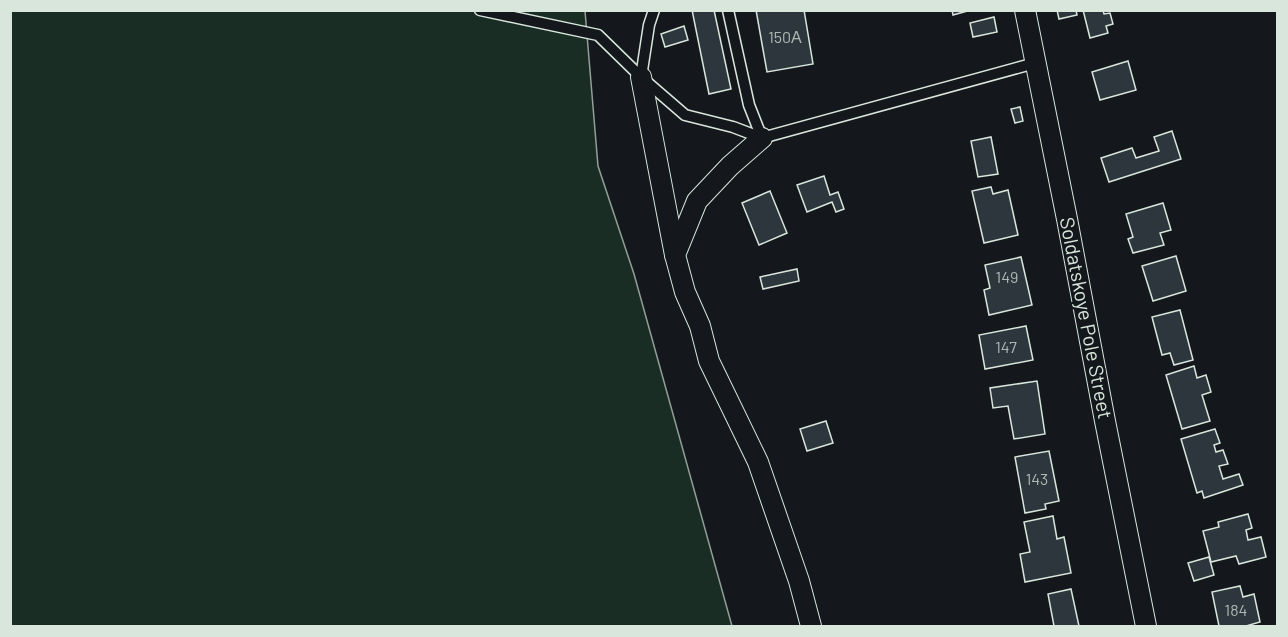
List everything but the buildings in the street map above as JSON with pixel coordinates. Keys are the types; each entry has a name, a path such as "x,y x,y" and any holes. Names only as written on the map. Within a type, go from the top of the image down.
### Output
{"street":[{"name":"Soldatskoye Pole Street","path":"1025,10 1146,627"},
{"path":"641,78 675,255 685,292 700,326 709,360 758,462 799,581 811,627"},
{"path":"675,255 697,201 730,165 762,138"}],"lane":[{"path":"480,10 598,35 641,78 685,115 733,127 762,138 1035,63"},
{"path":"641,78 649,25 654,10"},
{"path":"728,10 749,105 762,138"}],"green space":[{"path":"10,11 585,11 598,166 634,274 732,626 11,626"}]}
